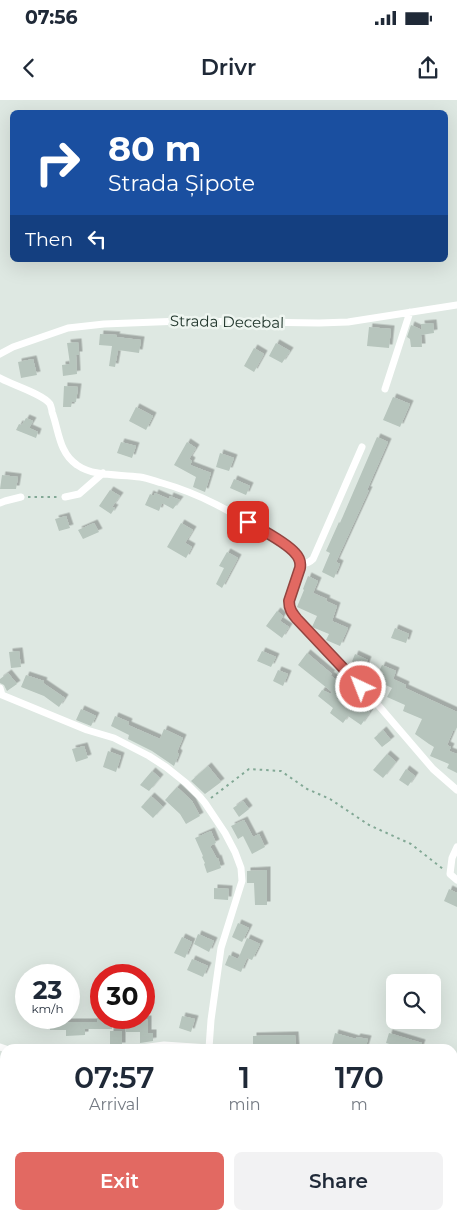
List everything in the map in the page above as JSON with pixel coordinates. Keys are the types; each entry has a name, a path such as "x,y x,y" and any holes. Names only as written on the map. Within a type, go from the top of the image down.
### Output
{"street":[{"name":"Strada Decebal","path":"0,354 21,344 68,328 104,324 182,321 348,322 457,305"},
{"path":"385,389 410,312"},
{"path":"0,378 42,397 50,404 61,445 67,456 78,466 88,471 103,474 140,477 206,498 232,512 294,552 301,563 289,601 292,613 373,699 434,769 457,790"},
{"path":"301,563 306,564 313,559 362,447"},
{"path":"65,497 79,494 103,474"},
{"path":"0,503 20,497"},
{"path":"0,688 2,695 87,730 114,738 150,756 186,783 205,803 225,833 241,868 242,881 220,948 211,1020 212,1044"},
{"path":"457,847 452,858 450,874 457,880"}],"path":[{"path":"20,497 65,497"},
{"path":"205,803 249,769 281,771 369,824 410,844 450,874"}],"building":[{"path":"433,323 434,333 421,335 422,347 411,347 410,339 407,337 411,325 422,330 421,324"},
{"path":"369,327 391,329 389,348 367,346"},
{"path":"100,334 141,340 139,353 118,350 115,367 109,366 112,346 99,345"},
{"path":"78,342 79,355 76,355 77,374 63,376 62,365 70,364 67,343"},
{"path":"276,343 290,351 282,363 269,356"},
{"path":"254,348 264,354 254,372 244,366"},
{"path":"33,359 37,375 21,378 18,362"},
{"path":"64,386 78,387 76,402 72,402 71,407 63,407"},
{"path":"393,397 410,404 400,427 383,420"},
{"path":"136,407 153,416 146,430 129,421"},
{"path":"26,418 33,421 29,428 38,432 36,438 16,430 19,424 22,425"},
{"path":"377,437 388,442 367,490 369,490 336,562 340,564 334,578 322,572 330,553 326,551"},
{"path":"121,442 136,446 132,458 117,453"},
{"path":"187,442 196,448 189,459 192,461 190,465 211,473 205,492 193,487 196,477 174,465"},
{"path":"220,453 234,458 229,471 216,467"},
{"path":"2,475 18,477 16,489 0,489"},
{"path":"234,479 250,486 246,495 230,488"},
{"path":"110,490 120,496 112,507 115,508 111,514 99,506"},
{"path":"155,493 169,499 170,496 180,500 173,509 162,503 159,511 145,505 150,494 154,496"},
{"path":"66,516 70,528 59,531 55,519"},
{"path":"94,523 99,532 83,539 78,530"},
{"path":"181,523 193,530 185,543 192,547 186,558 167,547"},
{"path":"227,552 238,558 222,588 216,584 224,568 219,566"},
{"path":"308,576 318,581 313,593 337,606 332,621 348,628 340,646 326,640 329,634 312,627 317,616 297,607"},
{"path":"277,611 283,616 280,621 289,627 282,638 266,626"},
{"path":"395,628 409,634 406,643 391,638"},
{"path":"19,651 21,667 11,668 9,652"},
{"path":"262,651 276,657 271,667 257,661"},
{"path":"307,653 346,687 340,695 360,710 363,707 370,712 361,725 348,716 343,723 330,713 333,708 318,696 322,690 331,694 332,692 298,665"},
{"path":"355,654 368,660 364,670 351,664"},
{"path":"382,665 396,671 393,679 406,685 405,688 457,712 457,727 453,731 447,745 451,747 449,751 457,754 457,773 447,768 449,764 430,756 434,747 415,734 422,719 403,711 405,705 387,697 392,688 375,680"},
{"path":"278,670 288,674 283,686 273,681"},
{"path":"8,673 17,684 7,691 4,685 0,683 0,679"},
{"path":"26,675 44,681 43,683 65,698 59,707 44,696 21,687"},
{"path":"81,709 96,716 91,726 76,720"},
{"path":"115,716 129,722 128,725 160,739 164,729 183,738 174,766 152,751 128,739 129,735 111,726"},
{"path":"383,730 391,740 382,747 374,738"},
{"path":"84,746 88,758 76,762 72,749"},
{"path":"108,751 121,756 116,772 103,767"},
{"path":"387,754 396,762 383,778 373,770"},
{"path":"208,766 221,782 205,794 191,781"},
{"path":"406,769 415,776 408,786 399,780"},
{"path":"152,771 160,778 149,791 140,785"},
{"path":"177,787 192,801 200,816 186,824 180,814 165,800"},
{"path":"151,796 163,807 153,818 141,807"},
{"path":"243,801 249,809 239,817 233,808"},
{"path":"244,820 253,837 259,834 265,847 252,854 243,836 238,839 231,826"},
{"path":"211,831 216,843 210,846 218,858 221,868 207,873 203,856 195,838"},
{"path":"267,870 267,905 255,905 254,883 247,883 247,871"},
{"path":"214,888 229,889 228,900 214,899"},
{"path":"449,889 457,893 457,907 444,901"},
{"path":"238,923 249,928 242,942 232,937"},
{"path":"198,934 214,941 209,952 194,944"},
{"path":"182,937 192,942 185,958 174,953"},
{"path":"247,938 260,944 252,960 247,958 241,972 225,965 229,955 238,959"},
{"path":"192,959 208,966 203,977 187,970"},
{"path":"182,1016 195,1019 191,1032 179,1028"},
{"path":"80,1022 90,1022 90,1029 85,1029 85,1035 66,1036 66,1030 50,1030 80,1029"},
{"path":"126,1029 148,1029 148,1033 153,1033 153,1041 140,1043 140,1032 126,1032"},
{"path":"110,1031 122,1031 122,1044 110,1044"},
{"path":"335,1033 356,1039 357,1037 368,1039 366,1044 332,1044"},
{"path":"389,1033 422,1043 390,1044 386,1043"},
{"path":"295,1035 296,1044 253,1044 253,1036"}],"route":[{"path":"248,522 279,541 298,556 301,563 289,601 289,607 297,619 361,687"}]}
